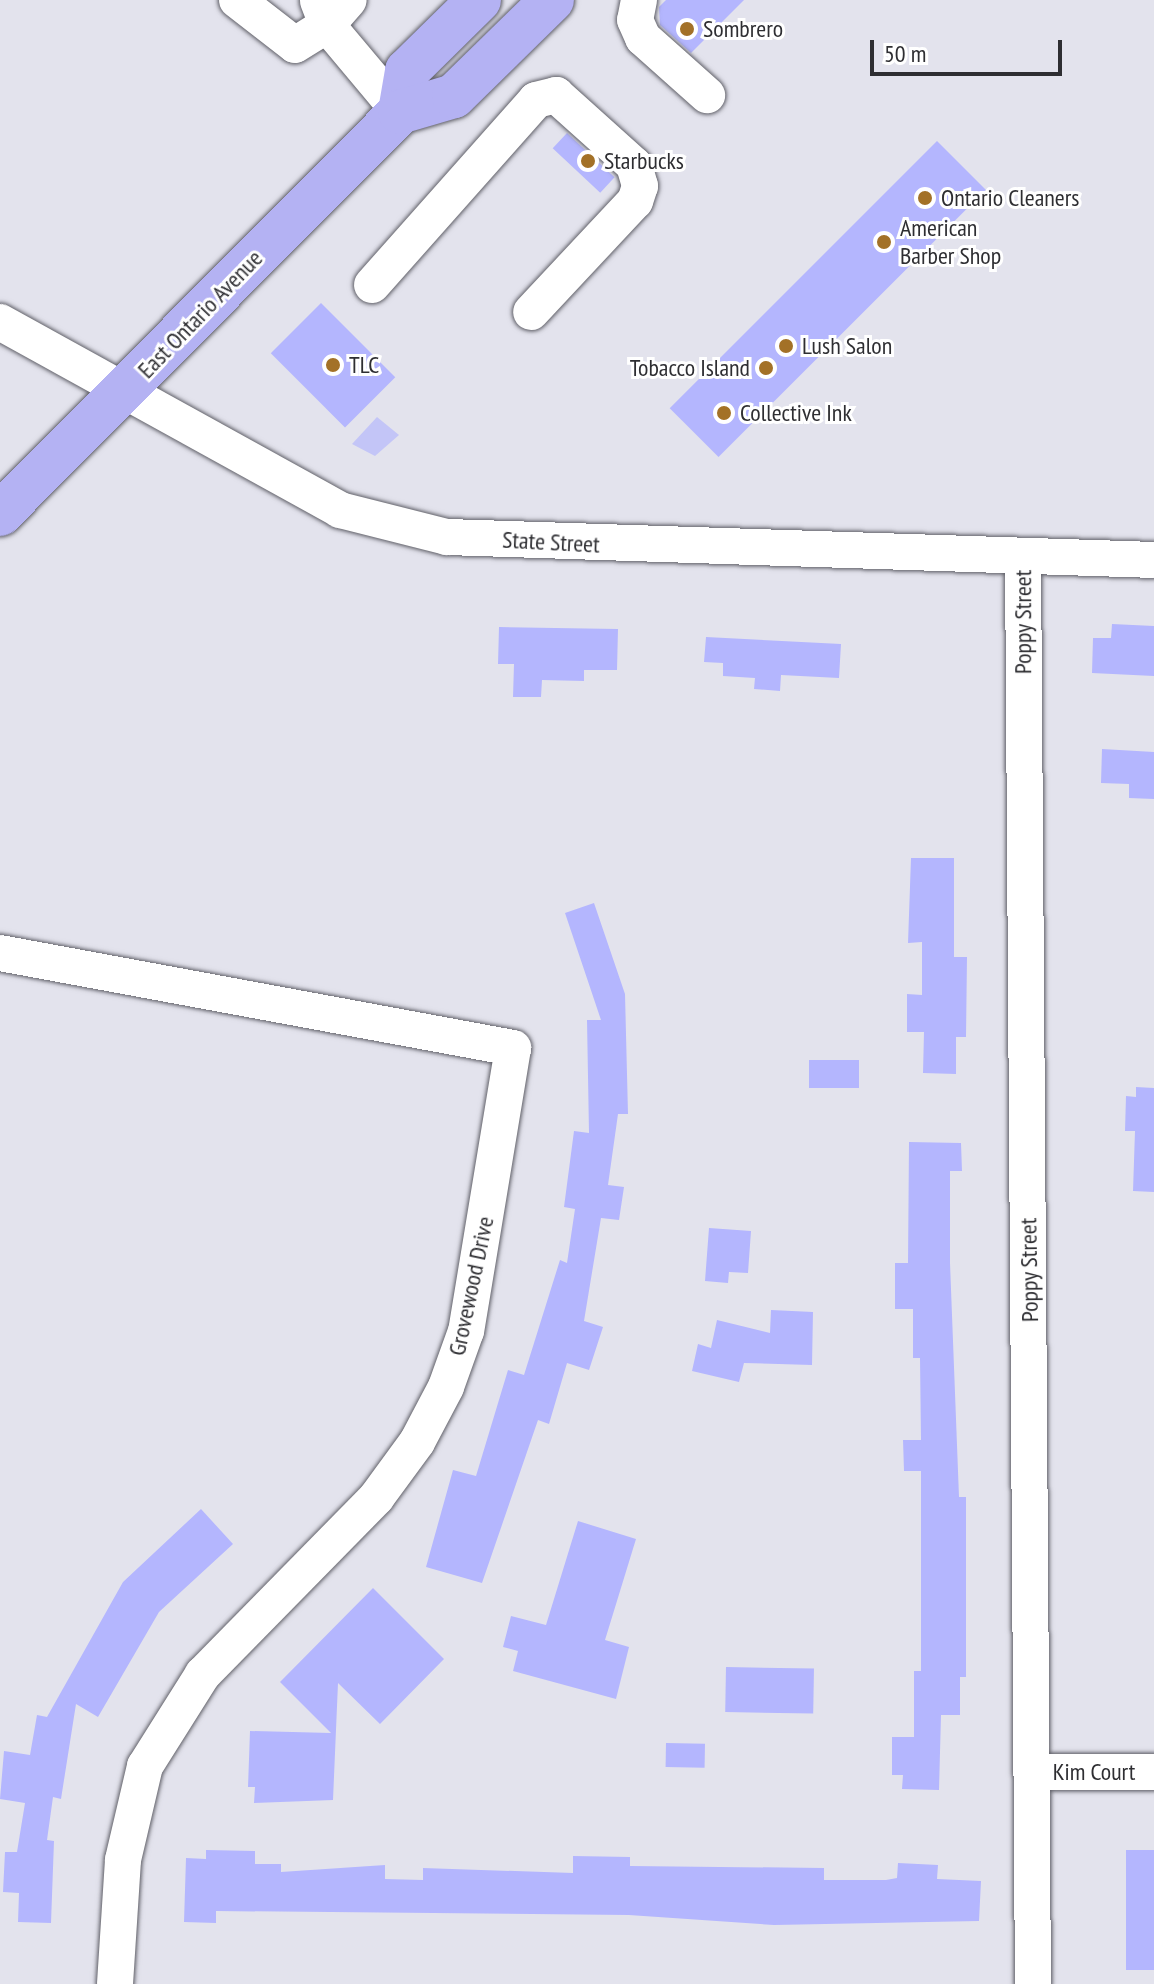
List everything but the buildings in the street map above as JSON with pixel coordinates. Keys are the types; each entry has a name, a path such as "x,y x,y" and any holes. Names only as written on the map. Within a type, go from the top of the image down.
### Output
{"main road":[{"path":"400,112 407,71 479,0"},
{"name":"East Ontario Avenue","path":"0,514 400,112 454,96 542,5"}],"street":[{"path":"237,0 295,45 331,8 400,112"},
{"path":"639,0 635,20 643,38 707,95"},
{"path":"372,285 536,100 556,95 639,173 635,201 531,312"},
{"name":"State Street","path":"0,322 122,394 340,510 447,537 1154,560"},
{"name":"Poppy Street","path":"1023,556 1033,1984"},
{"name":"Grovewood Drive","path":"0,953 513,1048 466,1331 446,1387 417,1442 376,1498 203,1674 145,1766 123,1860 115,1984"},
{"name":"Kim Court","path":"1033,1772 1154,1772"}],"shaded area":[{"path":"377,417 399,435 375,456 352,444"}],"place":[{"name":"Sombrero","path":"687,29"},
{"name":"Starbucks","path":"588,161"},
{"name":"Ontario Cleaners","path":"925,198"},
{"name":"American Barber Shop","path":"884,242"},
{"name":"Lush Salon","path":"786,346"},
{"name":"TLC","path":"333,365"},
{"name":"Tobacco Island","path":"766,368"},
{"name":"Collective Ink","path":"724,413"}]}
